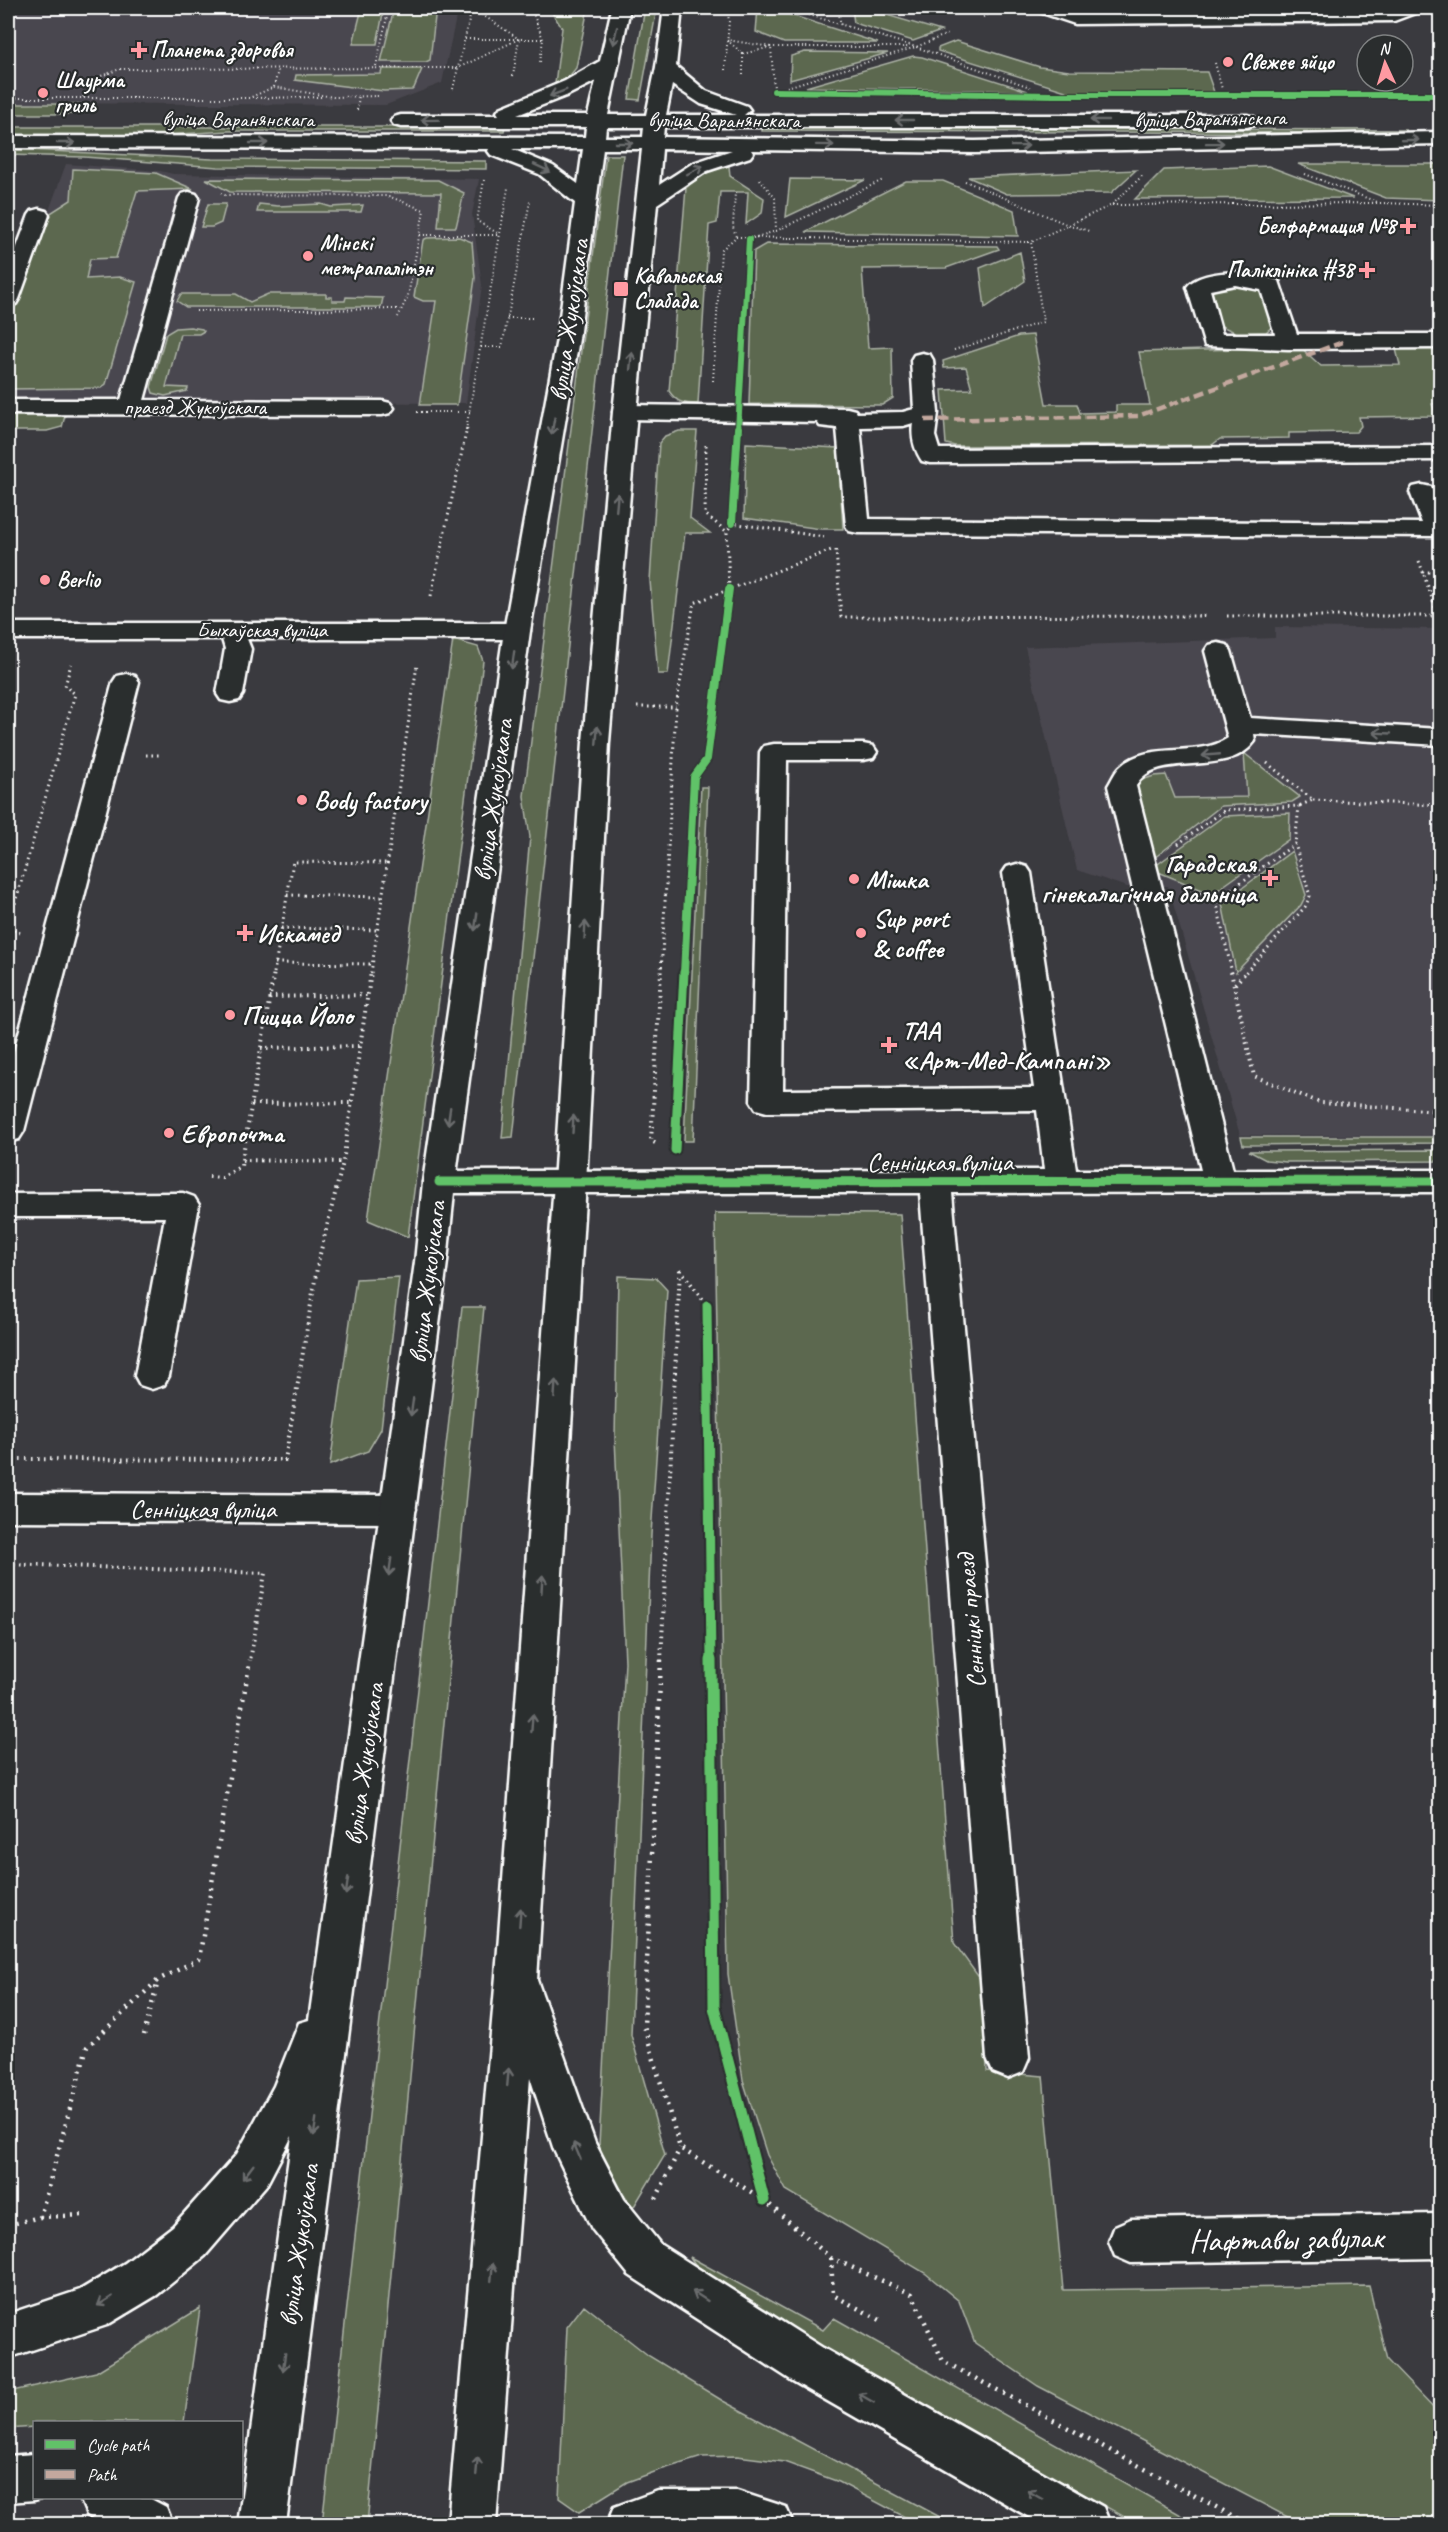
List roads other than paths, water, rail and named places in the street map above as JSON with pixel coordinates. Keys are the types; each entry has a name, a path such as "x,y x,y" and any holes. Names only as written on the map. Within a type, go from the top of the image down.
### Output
{"main road":[{"name":"вуліца Жукоўскага","path":"262,2524 431,1262 439,1182 517,631 568,339 597,119 621,8"},
{"path":"472,2524 517,1976 570,1183 596,742 646,202 655,120 666,67 673,8"},
{"path":"1046,8 1075,18 1394,15 1411,8"},
{"path":"488,120 569,88 589,78 608,64"},
{"path":"666,67 679,82 699,97 780,119"},
{"name":"вуліца Варанянскага","path":"377,121 597,119 1270,121"},
{"path":"1327,121 1440,124"},
{"name":"вуліца Варанянскага","path":"8,142 653,143 975,147 1440,138"},
{"path":"466,143 517,156 550,171 569,184 586,202"},
{"path":"646,202 700,167 766,144"},
{"path":"131,407 189,198"},
{"path":"9,290 39,215"},
{"path":"1288,342 1440,341"},
{"path":"922,360 926,413 923,436 930,456 1440,453"},
{"name":"праезд Жукоўскага","path":"8,407 382,408"},
{"path":"625,416 848,421 903,418 926,413"},
{"path":"848,421 858,526 1437,530 1422,492"},
{"name":"Быхаўская вуліца","path":"8,631 517,631"},
{"path":"230,694 238,649 232,631"},
{"path":"1218,651 1240,733 1233,750 1219,755 1152,761 1135,768 1125,776 1122,786 1220,1182"},
{"path":"8,1131 126,682"},
{"path":"1240,733 1440,737"},
{"path":"863,752 774,752 766,1101 1051,1099"},
{"path":"1017,873 1062,1182"},
{"name":"Сенніцкая вуліца","path":"439,1182 1440,1182"},
{"name":"Сенніцкі праезд","path":"935,1183 1008,2058"},
{"path":"8,1205 183,1205 152,1376"},
{"name":"Сенніцкая вуліца","path":"8,1507 398,1509"},
{"path":"517,1976 576,2150 608,2214 645,2260 807,2364 1086,2524"},
{"path":"8,2336 91,2309 141,2279 189,2241 252,2169 291,2096 334,1985"},
{"name":"Нафтавы завулак","path":"1131,2241 1440,2236"},
{"path":"8,2479 33,2477"},
{"path":"106,2499 149,2524"},
{"path":"631,2524 658,2515 737,2515 769,2524"}],"place":[{"name":"Планета здоровья","path":"139,50"},
{"name":"Свежее яйцо","path":"1228,62"},
{"name":"Шаурма гриль","path":"43,93"},
{"name":"Белфармация №8","path":"1408,226"},
{"name":"Мінскі метрапалітэн","path":"308,256"},
{"name":"Паліклініка #38","path":"1367,270"},
{"name":"Кавальская Слабада","path":"621,289"},
{"name":"Berlio","path":"45,580"},
{"name":"Body factory","path":"302,800"},
{"name":"Гарадская гінекалагічная бальніца","path":"1270,878"},
{"name":"Мішка","path":"854,879"},
{"name":"Искамед","path":"245,933"},
{"name":"Sup port & coffee","path":"861,933"},
{"name":"Пицца Йоло","path":"230,1015"},
{"name":"ТАА «Арт-Мед-Кампані»","path":"889,1045"},
{"name":"Европочта","path":"169,1133"}]}
